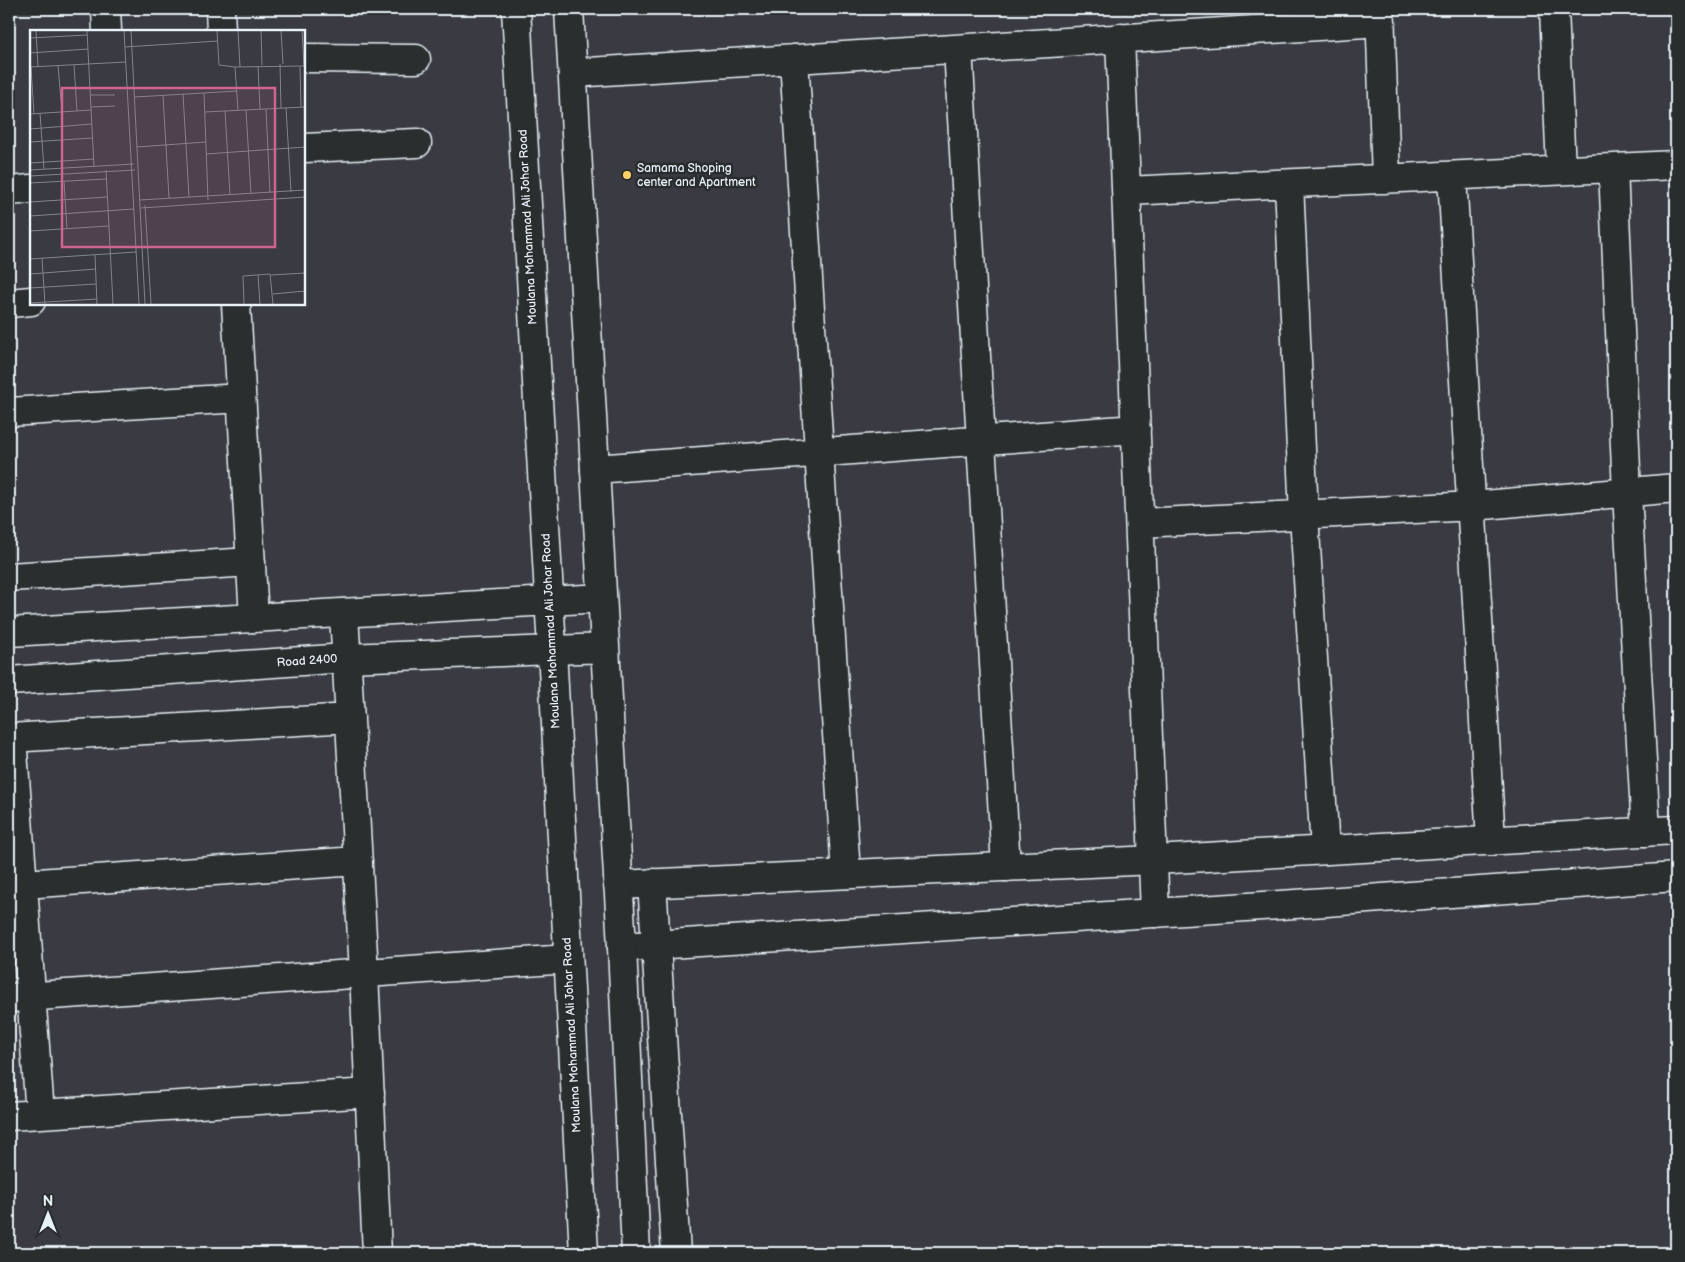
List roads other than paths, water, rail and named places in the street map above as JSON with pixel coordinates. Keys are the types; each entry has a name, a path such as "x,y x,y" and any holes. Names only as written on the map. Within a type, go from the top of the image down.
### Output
{"street":[{"path":"106,9 107,30"},
{"path":"220,9 221,30"},
{"name":"Moulana Mohammad Ali Johar Road","path":"516,9 550,602 584,1253"},
{"path":"569,9 622,947 636,1253"},
{"path":"1554,9 1561,170"},
{"path":"573,73 1120,38 1380,15 1386,179"},
{"path":"1120,38 1155,913"},
{"path":"958,49 1006,867"},
{"path":"305,58 416,59"},
{"path":"794,59 846,874"},
{"path":"305,148 418,143"},
{"path":"1127,191 1676,164"},
{"path":"1612,168 1627,493 1646,832"},
{"path":"1452,176 1490,841"},
{"path":"1290,184 1304,515 1326,850"},
{"path":"9,191 30,189"},
{"path":"9,303 30,301"},
{"path":"236,305 254,618"},
{"path":"9,412 242,398"},
{"path":"595,469 1136,429"},
{"path":"1140,523 1472,506 1676,488"},
{"path":"9,577 251,562"},
{"path":"9,632 602,598"},
{"path":"344,613 377,1253"},
{"name":"Road 2400","path":"9,681 346,658 605,648"},
{"path":"40,1114 20,997 11,738 350,718"},
{"path":"618,885 1154,860 1676,830"},
{"path":"16,884 358,861"},
{"path":"622,947 1676,877"},
{"path":"652,883 676,1253"},
{"path":"20,997 568,959"},
{"path":"9,1116 370,1093"}],"place":[{"name":"Samama Shoping center and Apartment","path":"627,175"}]}
